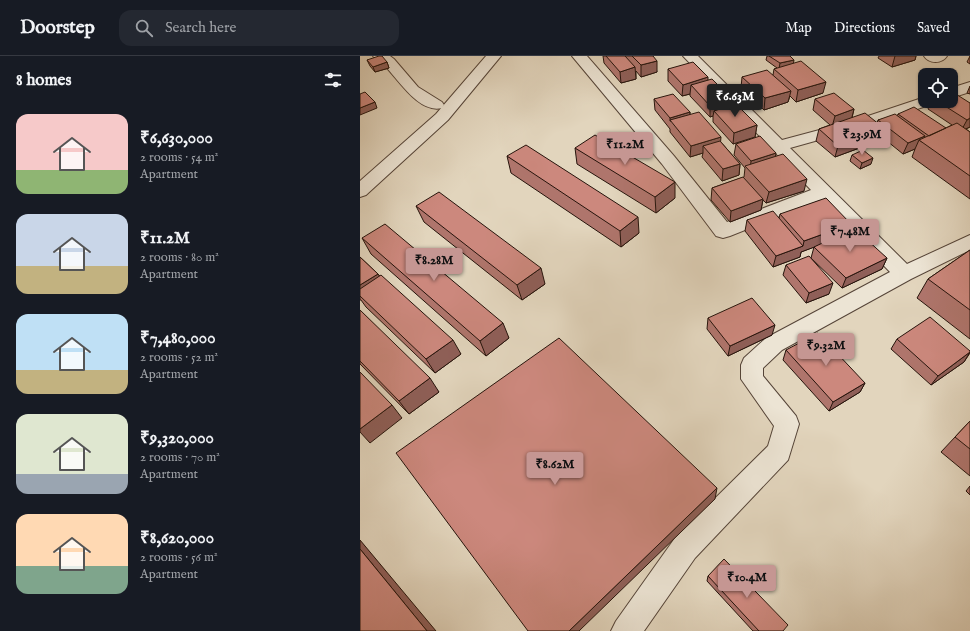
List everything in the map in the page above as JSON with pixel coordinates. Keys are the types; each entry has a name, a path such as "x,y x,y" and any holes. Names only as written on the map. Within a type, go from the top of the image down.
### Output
{"street":[{"path":"380,56 389,62 413,90 436,105"},
{"path":"360,176 436,105 478,56"},
{"path":"360,191 442,116 494,56"},
{"path":"690,56 904,274"},
{"path":"931,56 934,58 940,56"},
{"path":"586,57 723,231 823,192"},
{"path":"958,91 970,87"},
{"path":"778,146 859,124 918,104"},
{"path":"626,631 685,548 779,452 787,424 752,379 752,365 774,344 904,274 970,242"}],"building":[{"path":"382,56 387,62 373,67 367,60"},
{"path":"606,56 625,56 635,67 620,72"},
{"path":"632,56 653,56 657,61 641,65"},
{"path":"769,56 790,56 794,60 780,63"},
{"path":"801,61 826,82 798,90 774,69"},
{"path":"693,62 708,77 683,85 668,69"},
{"path":"767,70 791,91 765,98 742,77"},
{"path":"712,79 732,99 710,106 691,85"},
{"path":"365,92 375,102 360,108 360,94"},
{"path":"834,93 854,109 835,116 815,99"},
{"path":"673,94 690,112 670,118 654,99"},
{"path":"958,95 970,103 970,118 967,120 948,108 958,108"},
{"path":"736,104 757,125 734,133 714,111"},
{"path":"914,107 946,128 929,136 898,114"},
{"path":"699,112 721,137 691,146 670,120"},
{"path":"865,113 885,129 838,146 819,129"},
{"path":"895,114 925,136 908,143 878,120"},
{"path":"957,123 970,132 970,176 919,140"},
{"path":"595,135 675,182 655,197 575,148"},
{"path":"760,136 776,153 751,161 736,144"},
{"path":"720,141 740,164 723,169 703,146"},
{"path":"526,145 638,217 620,231 507,156"},
{"path":"863,150 873,158 862,163 852,155"},
{"path":"783,154 807,179 769,192 745,166"},
{"path":"743,177 763,199 731,211 712,188"},
{"path":"439,192 541,268 517,285 416,206"},
{"path":"826,198 851,224 804,241 780,214"},
{"path":"773,211 803,246 776,256 747,220"},
{"path":"385,224 503,323 480,341 362,238"},
{"path":"854,228 887,258 846,278 814,247"},
{"path":"970,250 970,310 928,279"},
{"path":"809,256 833,283 809,293 786,265"},
{"path":"360,257 378,274 360,285"},
{"path":"381,275 453,340 426,359 360,296 360,289"},
{"path":"752,298 775,325 730,346 708,318"},
{"path":"360,310 430,378 399,401 360,361"},
{"path":"930,317 970,351 938,376 897,339"},
{"path":"818,333 865,383 833,402 786,350"},
{"path":"559,338 717,488 569,631 528,631 396,453"},
{"path":"360,372 392,405 360,429"},
{"path":"970,421 970,449 955,437"},
{"path":"360,549 427,631 360,631"},
{"path":"724,559 788,625 783,631 759,631 708,576"}]}
